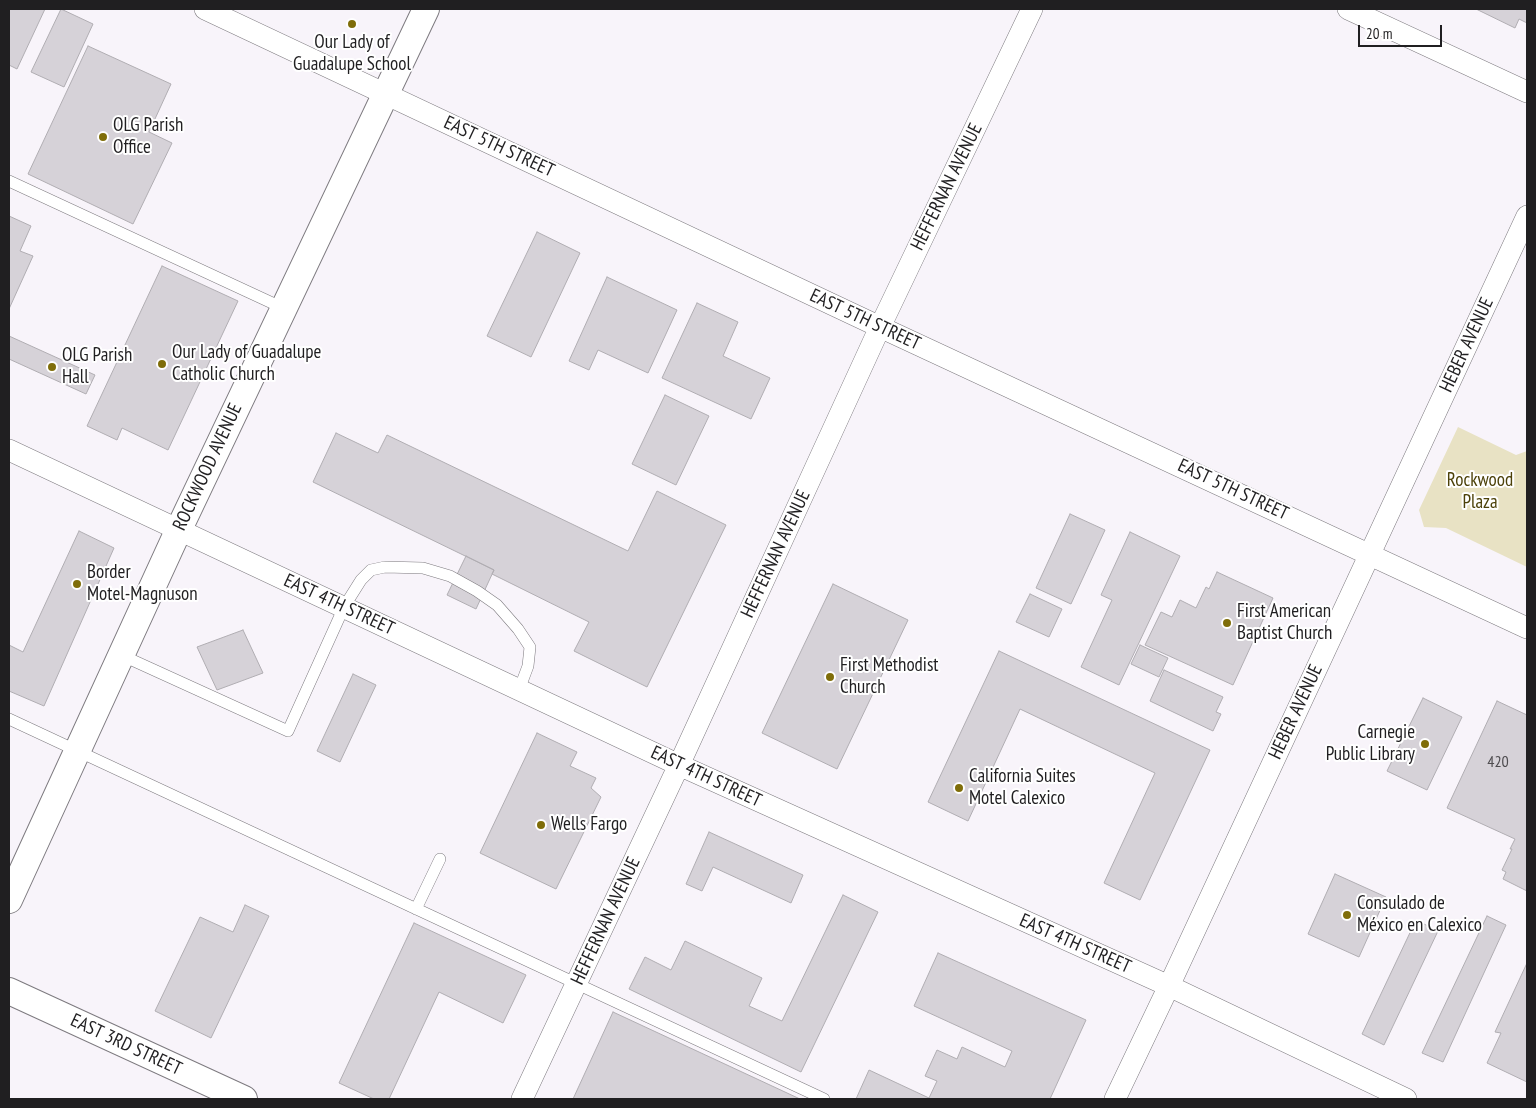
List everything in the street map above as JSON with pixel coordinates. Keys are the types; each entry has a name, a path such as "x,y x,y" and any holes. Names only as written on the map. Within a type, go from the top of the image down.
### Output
{"street":[{"name":"EAST 5TH STREET","path":"205,9 880,327 1527,628"},
{"name":"ROCKWOOD AVENUE","path":"9,900 179,529 426,9"},
{"name":"HEFFERNAN AVENUE","path":"522,1099 679,765 880,327 1032,9"},
{"path":"1348,9 1527,92"},
{"name":"HEBER AVENUE","path":"1115,1099 1527,216"},
{"name":"EAST 4TH STREET","path":"9,450 679,765 1169,986 1406,1099"},
{"name":"EAST 3RD STREET","path":"9,991 244,1099"}],"lane":[{"path":"9,180 283,308"},
{"path":"121,655 288,731 344,607 361,580 371,570 385,567 423,568 450,576 477,591 497,605 518,629 530,646 528,666 519,690"},
{"path":"9,719 824,1099"},
{"path":"416,909 440,858"}],"green space":[{"name":"Rockwood Plaza","path":"1458,427 1516,455 1527,451 1527,567 1446,528 1424,527 1419,510"}],"building":[{"path":"9,9 45,9 17,69 9,65"},
{"path":"61,9 93,24 64,87 31,72"},
{"path":"1476,9 1527,9 1527,23 1519,19 1515,28"},
{"name":"OLG Parish Office","path":"88,46 171,84 149,132 172,143 133,224 28,174"},
{"path":"9,216 31,226 20,251 33,256 9,309"},
{"path":"537,232 580,253 531,357 487,336"},
{"name":"Our Lady of Guadalupe Catholic Church","path":"162,266 238,301 168,450 122,428 117,440 87,426"},
{"path":"607,277 677,310 648,373 598,350 589,370 569,361"},
{"path":"697,303 738,322 723,356 770,378 751,419 662,378"},
{"name":"OLG Parish Hall","path":"9,336 95,375 86,394 9,359"},
{"path":"665,395 709,416 676,485 632,464"},
{"path":"336,433 378,453 387,435 628,551 657,491 726,525 647,687 574,651 589,622 492,574 494,570 313,482"},
{"path":"1070,514 1105,530 1071,604 1036,588"},
{"name":"Border Motel-Magnuson","path":"79,531 114,548 44,706 9,691 9,645 23,652"},
{"path":"1130,532 1180,556 1119,685 1081,667 1112,600 1101,595"},
{"path":"466,556 494,570 476,609 447,595"},
{"path":"1217,572 1273,598 1233,685 1145,645 1161,612 1172,617 1180,600 1196,608 1206,587 1209,589"},
{"path":"833,584 908,620 837,769 762,733"},
{"path":"1030,594 1062,609 1049,637 1016,622"},
{"path":"243,630 263,673 217,690 197,647"},
{"path":"1140,645 1168,658 1159,677 1131,664"},
{"name":"California Suites Motel Calexico","path":"999,651 1210,750 1140,900 1104,883 1155,773 1020,709 968,821 928,802"},
{"path":"1164,670 1223,697 1216,712 1221,714 1213,731 1150,701"},
{"path":"353,674 376,685 340,762 317,751"},
{"name":"Carnegie Public Library","path":"1423,698 1462,717 1427,790 1387,771"},
{"path":"1497,701 1527,715 1527,891 1503,879 1506,872 1502,870 1515,839 1447,808"},
{"name":"Wells Fargo","path":"537,733 577,752 570,766 596,778 591,788 601,797 556,889 480,853"},
{"path":"709,832 803,875 791,903 713,867 702,891 686,884"},
{"name":"Consulado de México en Calexico","path":"1335,874 1386,897 1359,957 1308,934"},
{"path":"843,895 878,912 801,1072 629,989 645,957 671,970 685,941 762,978 749,1006 782,1021"},
{"path":"245,905 269,916 211,1038 155,1011 200,917 233,932"},
{"path":"1487,916 1506,925 1443,1062 1422,1053"},
{"path":"1416,920 1438,931 1384,1045 1362,1034"},
{"path":"414,923 526,975 503,1023 439,992 389,1099 374,1099 339,1083"},
{"path":"938,953 1086,1020 1050,1099 856,1099 869,1070 929,1098 937,1081 925,1076 937,1050 957,1059 962,1047 1005,1067 1012,1051 914,1006"},
{"path":"1527,963 1527,1082 1487,1063 1501,1033 1495,1032"},
{"path":"613,1012 800,1099 573,1099"}],"place":[{"name":"Our Lady of Guadalupe School","path":"352,24"},
{"name":"OLG Parish Office","path":"103,137"},
{"name":"Our Lady of Guadalupe Catholic Church","path":"162,364"},
{"name":"OLG Parish Hall","path":"52,367"},
{"name":"Border Motel-Magnuson","path":"77,584"},
{"name":"First American Baptist Church","path":"1227,623"},
{"name":"First Methodist Church","path":"830,677"},
{"name":"Carnegie Public Library","path":"1425,744"},
{"name":"California Suites Motel Calexico","path":"959,788"},
{"name":"Wells Fargo","path":"541,825"},
{"name":"Consulado de México en Calexico","path":"1347,915"}]}
